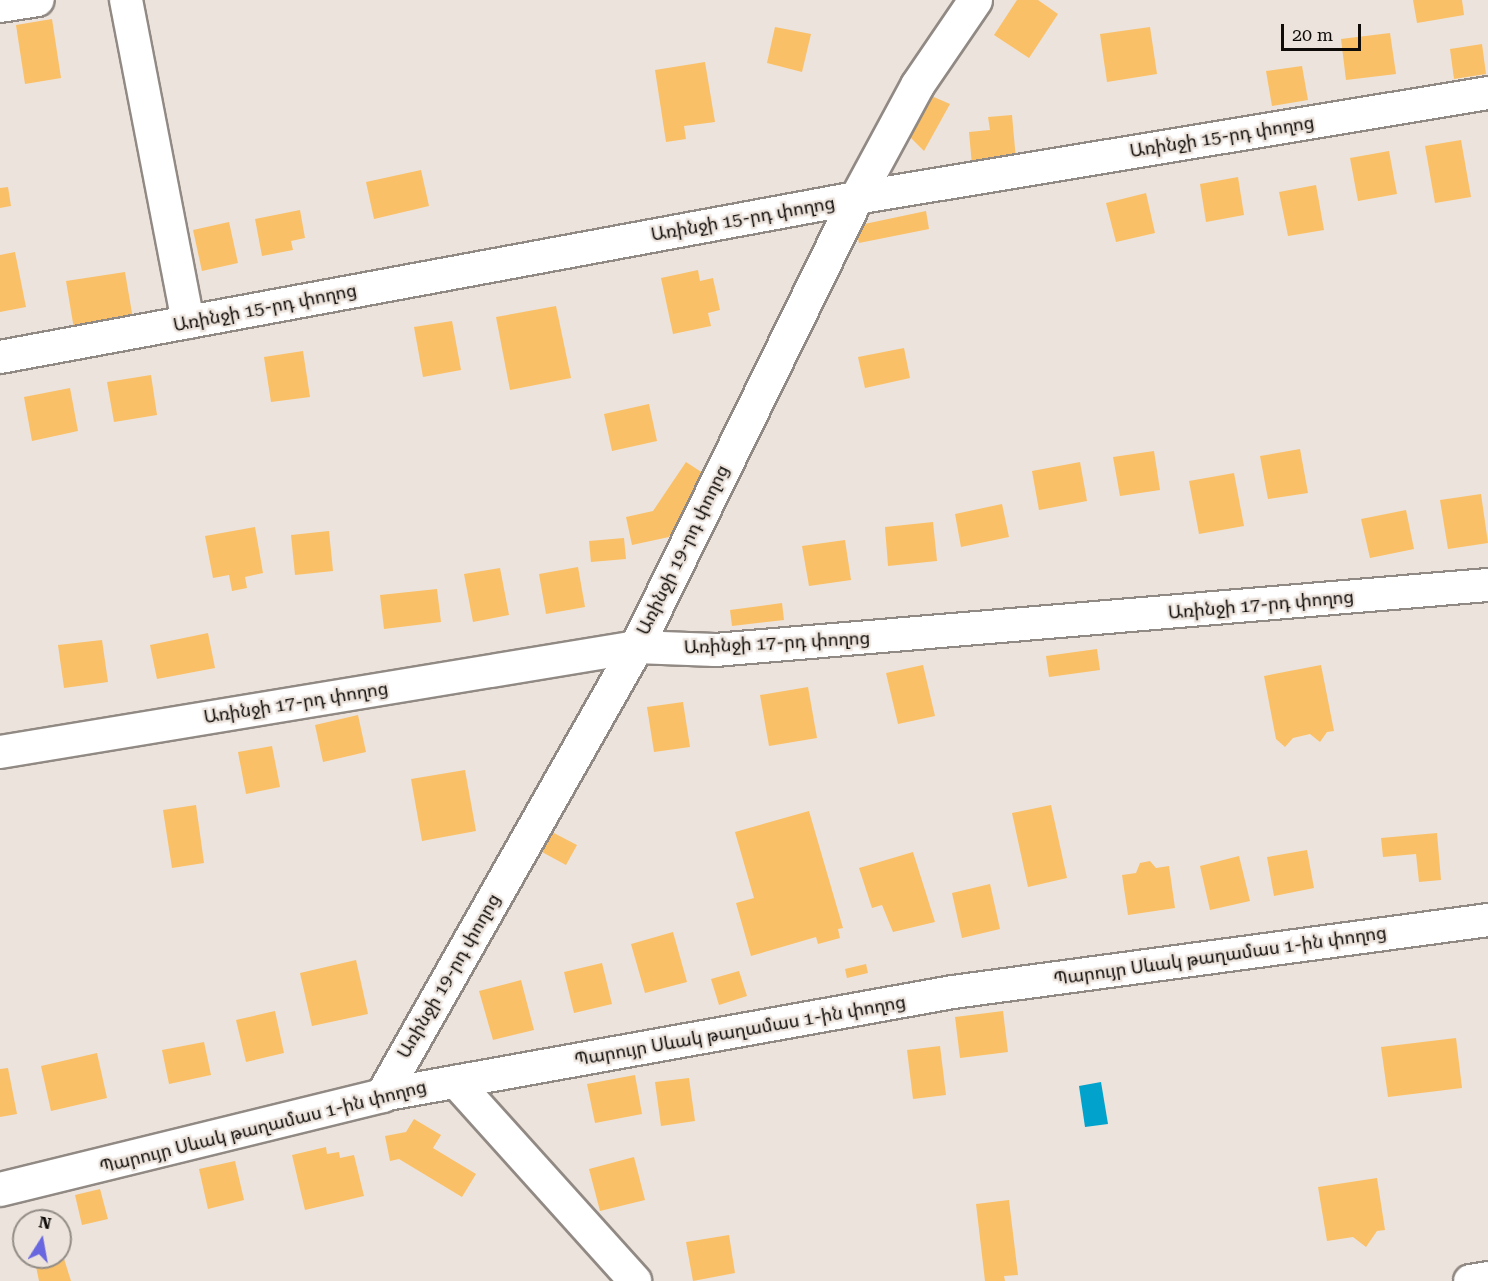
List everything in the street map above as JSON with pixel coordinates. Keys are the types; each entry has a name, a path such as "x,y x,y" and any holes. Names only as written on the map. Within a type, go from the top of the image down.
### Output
{"street":[{"path":"0,6 38,0"},
{"path":"126,0 188,322"},
{"name":"Առինջի 19-րդ փողոց","path":"382,1095 636,647 856,198 918,85 975,0"},
{"name":"Առինջի 15-րդ փողոց","path":"0,357 856,198 1488,93"},
{"name":"Առինջի 17-րդ փողոց","path":"0,752 636,647 715,650 1488,585"},
{"name":"Պարույր Սևակ թաղամաս 1-ին փողոց","path":"0,1189 382,1095 953,992 1488,920"},
{"path":"456,1082 635,1281"},
{"path":"1470,1281 1488,1278"}],"water":[{"path":"1101,1082 1108,1124 1085,1127 1079,1086"}],"building":[{"path":"1017,0 1038,0 1058,14 1029,58 994,35"},
{"path":"1413,0 1462,0 1464,15 1417,23"},
{"path":"52,19 61,78 25,84 16,25"},
{"path":"775,27 811,34 802,72 767,63"},
{"path":"1150,27 1157,74 1107,82 1100,34"},
{"path":"1390,33 1396,74 1346,80 1341,39"},
{"path":"1482,44 1486,74 1454,79 1450,49"},
{"path":"705,62 715,122 684,126 686,139 666,142 655,70"},
{"path":"1302,66 1308,100 1272,106 1266,71"},
{"path":"927,94 950,104 924,151 909,136"},
{"path":"1012,115 1016,160 972,165 969,132 990,130 988,117"},
{"path":"1461,140 1471,197 1435,203 1425,146"},
{"path":"1389,151 1397,194 1358,201 1350,158"},
{"path":"421,170 429,206 374,219 366,182"},
{"path":"1238,177 1244,215 1206,222 1200,184"},
{"path":"1316,185 1324,230 1288,236 1279,192"},
{"path":"8,187 11,206 0,208 0,188"},
{"path":"1146,193 1155,233 1116,242 1106,203"},
{"path":"300,210 305,238 291,241 293,250 262,256 255,219"},
{"path":"926,211 929,229 859,243 855,226"},
{"path":"229,222 238,263 202,271 193,230"},
{"path":"15,252 26,307 0,312 0,255"},
{"path":"698,270 700,281 713,278 720,310 708,313 711,326 673,334 661,278"},
{"path":"125,272 133,319 74,329 66,281"},
{"path":"556,306 571,378 510,390 496,317"},
{"path":"452,321 461,370 423,377 414,327"},
{"path":"904,348 910,378 865,388 858,357"},
{"path":"303,351 310,397 271,402 264,357"},
{"path":"151,375 157,415 114,422 107,382"},
{"path":"70,388 78,431 32,441 24,397"},
{"path":"649,404 657,441 612,451 604,414"},
{"path":"1300,449 1308,493 1268,499 1260,456"},
{"path":"1154,451 1160,490 1120,496 1113,457"},
{"path":"686,462 709,477 669,537 632,545 626,517 653,511"},
{"path":"1080,462 1087,501 1039,510 1032,471"},
{"path":"1234,473 1244,526 1199,534 1189,481"},
{"path":"1481,494 1488,543 1448,549 1440,500"},
{"path":"1002,504 1009,537 961,547 955,514"},
{"path":"1406,510 1414,549 1370,558 1361,519"},
{"path":"933,522 937,561 888,566 885,527"},
{"path":"255,527 263,573 245,577 247,588 232,591 229,575 213,578 205,536"},
{"path":"329,531 333,571 295,575 291,535"},
{"path":"624,538 626,559 591,562 589,541"},
{"path":"845,540 851,580 809,586 802,546"},
{"path":"578,567 585,607 546,614 539,574"},
{"path":"500,568 509,615 473,622 464,574"},
{"path":"437,589 441,622 384,629 380,595"},
{"path":"782,603 784,620 732,626 730,610"},
{"path":"208,633 215,668 157,679 150,645"},
{"path":"102,640 108,682 64,688 58,645"},
{"path":"1097,649 1100,670 1049,677 1046,656"},
{"path":"923,665 935,716 898,724 886,673"},
{"path":"1321,665 1334,731 1327,732 1320,742 1310,734 1293,738 1285,747 1276,739 1264,676"},
{"path":"808,687 817,738 769,746 760,695"},
{"path":"683,702 690,747 654,752 647,707"},
{"path":"358,715 366,752 323,762 315,725"},
{"path":"272,746 280,787 246,794 238,752"},
{"path":"465,770 476,831 422,841 411,779"},
{"path":"196,805 204,863 172,868 163,810"},
{"path":"1051,805 1067,878 1028,887 1012,813"},
{"path":"809,811 843,928 838,929 840,938 818,944 816,937 751,956 736,903 754,898 735,832"},
{"path":"552,832 577,845 566,865 542,852"},
{"path":"1437,833 1441,880 1419,882 1416,854 1383,857 1381,838"},
{"path":"1307,850 1314,888 1274,896 1267,857"},
{"path":"913,852 935,922 893,932 882,905 872,908 859,868"},
{"path":"1239,856 1250,901 1210,910 1200,866"},
{"path":"1150,861 1156,868 1169,866 1175,908 1128,915 1122,875 1136,873 1140,863"},
{"path":"990,884 1000,929 962,938 952,893"},
{"path":"673,932 687,982 645,993 631,944"},
{"path":"356,960 368,1014 312,1026 300,973"},
{"path":"602,963 612,1004 574,1013 564,972"},
{"path":"866,964 868,973 847,978 845,969"},
{"path":"739,971 747,996 719,1005 711,979"},
{"path":"521,980 534,1030 493,1040 479,991"},
{"path":"275,1011 284,1053 246,1062 236,1020"},
{"path":"1003,1011 1008,1052 960,1058 955,1017"},
{"path":"1456,1038 1462,1088 1388,1097 1381,1047"},
{"path":"204,1042 211,1075 169,1084 162,1050"},
{"path":"940,1046 946,1095 913,1099 907,1050"},
{"path":"97,1053 107,1098 51,1111 41,1066"},
{"path":"8,1068 17,1114 0,1117 0,1069"},
{"path":"635,1075 642,1114 595,1123 587,1084"},
{"path":"689,1078 695,1121 661,1126 655,1082"},
{"path":"414,1119 441,1135 433,1148 476,1174 462,1197 399,1159 390,1161 385,1136 406,1132"},
{"path":"326,1147 327,1154 339,1152 340,1158 354,1155 364,1196 305,1210 292,1155"},
{"path":"634,1157 645,1200 600,1211 589,1169"},
{"path":"235,1161 244,1200 208,1209 199,1169"},
{"path":"1377,1178 1385,1230 1377,1231 1366,1247 1353,1237 1327,1241 1318,1187"},
{"path":"100,1189 108,1219 82,1225 75,1195"},
{"path":"1009,1200 1018,1275 1004,1276 1005,1281 985,1281 976,1204"},
{"path":"729,1235 735,1273 693,1281 686,1242"},
{"path":"36,1269 67,1269 71,1281 39,1281"}]}
